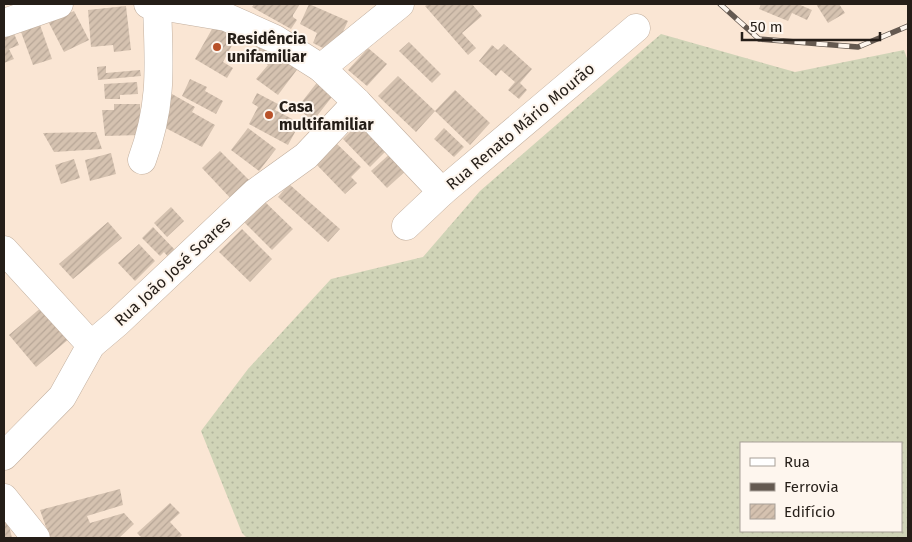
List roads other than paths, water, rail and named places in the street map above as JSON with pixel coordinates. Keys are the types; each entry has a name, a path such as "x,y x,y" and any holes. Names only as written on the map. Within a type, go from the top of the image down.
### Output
{"street":[{"path":"4,23 58,4"},
{"path":"321,68 400,4"},
{"path":"142,160 152,131 160,83 153,5 229,11 321,68 357,102 442,192"},
{"name":"Rua Renato Mário Mourão","path":"406,226 442,192 636,28"},
{"name":"Rua João José Soares","path":"4,456 62,398 91,344 117,323 256,192 306,156 357,102"},
{"path":"4,250 91,344"},
{"path":"4,498 36,538"}],"railway":[{"path":"720,4 759,39 858,47 908,26"}],"place":[{"name":"Residência unifamiliar","path":"217,47"},
{"name":"Casa multifamiliar","path":"269,115"}]}
